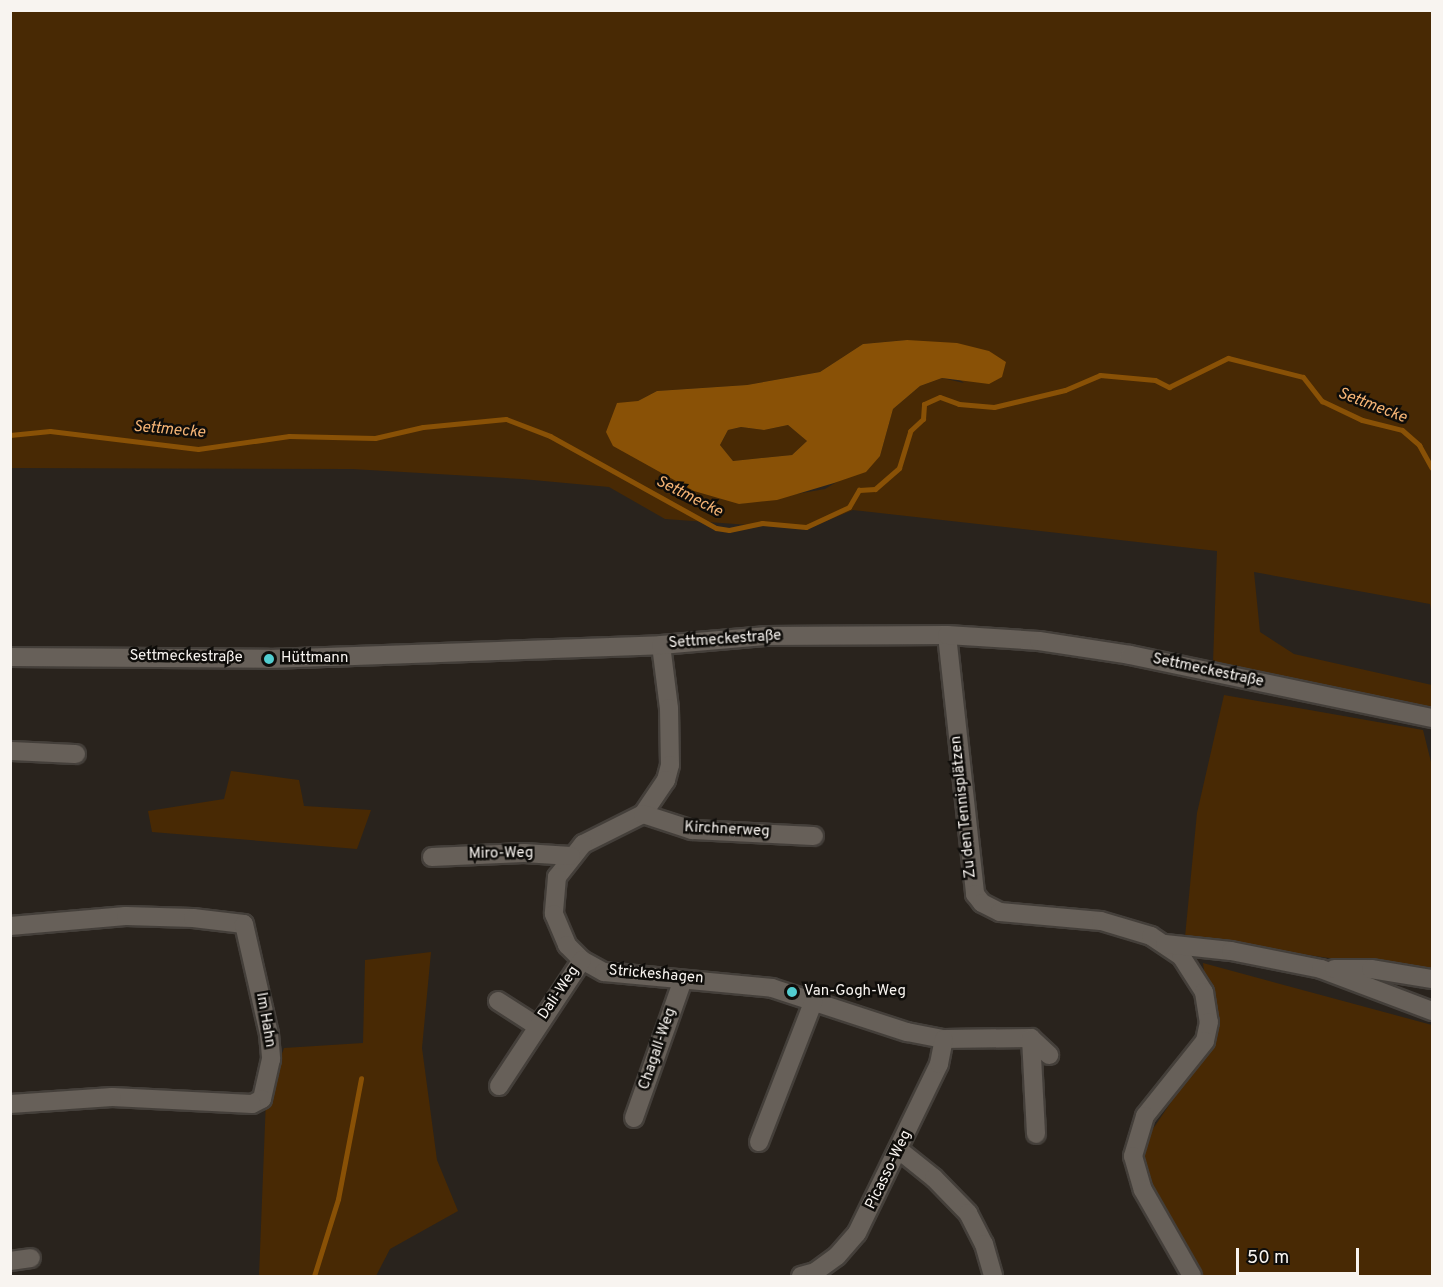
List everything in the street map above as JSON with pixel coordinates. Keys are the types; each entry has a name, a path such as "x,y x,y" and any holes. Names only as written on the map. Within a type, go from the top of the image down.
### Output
{"street":[{"name":"Settmeckestraße","path":"10,657 269,659 662,645 765,636 947,635 1039,641 1130,655 1432,718"},
{"name":"Zu den Tennisplätzen","path":"947,635 975,894 992,910 1101,921 1129,928 1165,944 1181,956 1199,981 1208,1005 1209,1032 1198,1053 1145,1116 1133,1156 1143,1190 1192,1276"},
{"name":"Strickeshagen","path":"662,645 670,765 666,780 643,813 583,844 570,856 557,878 554,914 567,945 582,960 604,972 772,988 907,1032 944,1039 1031,1038"},
{"path":"10,751 75,754"},
{"name":"Kirchnerweg","path":"643,813 692,830 814,836"},
{"name":"Miro-Weg","path":"432,857 524,853 570,856"},
{"name":"Im Hahn","path":"10,926 126,916 193,918 244,924 269,1034 271,1059 262,1098 252,1104 112,1097 10,1104"},
{"path":"1165,944 1231,951 1321,969 1432,1011"},
{"name":"Dali-Weg","path":"499,1086 582,960"},
{"path":"1321,969 1354,968 1432,979"},
{"name":"Chagall-Weg","path":"634,1118 683,980"},
{"path":"759,1142 814,1000"},
{"name":"Dali-Weg","path":"498,1001 537,1026"},
{"path":"1031,1038 1049,1055"},
{"path":"1031,1038 1036,1134"},
{"name":"Picasso-Weg","path":"801,1276 815,1272 837,1256 857,1233 939,1064 944,1039"},
{"path":"899,1150 934,1178 968,1213 984,1244 993,1276"},
{"path":"10,1261 31,1258"}],"shaded area":[{"path":"10,11 1432,11 1432,616 1430,604 1254,572 1260,632 1294,654 1432,685 1432,708 1393,708 1213,663 1217,551 853,510 807,529 665,519 609,487 522,479 352,469 11,468","holes":["907,340 964,383 942,378 920,386 893,409 880,456 825,489 739,504 638,401 657,391 747,385 820,372 863,344"]},
{"path":"907,340 957,343 989,351 1006,362 1002,377 989,384 942,378 920,386 893,409 880,456 866,472 777,500 739,504 694,491 613,446 606,432 617,403 638,401 657,391 747,385 820,372 863,344","holes":["788,425 807,441 792,455 733,461 720,445 728,430 741,427 764,430"]},
{"path":"788,425 807,441 792,455 733,461 720,445 728,430 741,427 764,430"},
{"path":"1224,695 1423,730 1432,766 1432,973 1185,937 1197,813"},
{"path":"231,771 299,780 304,806 371,810 357,849 152,832 148,811 224,799"},
{"path":"431,952 422,1048 437,1160 458,1211 390,1249 376,1276 259,1276 266,1099 284,1048 363,1043 365,960"},
{"path":"1203,963 1432,1025 1432,1276 1195,1276 1155,1196 1140,1148 1213,1040"}],"waterway":[{"name":"Settmecke","path":"10,435 50,431 198,449 289,436 375,438 423,427 506,419 550,436 716,528 729,530 762,523 806,527 849,507 859,490 875,489 899,468 910,431 923,419 924,404 940,397 959,404 994,407 1065,390 1100,375 1155,380 1169,387 1228,358 1303,377 1322,401 1362,420 1402,430 1419,445 1432,468"},
{"path":"314,1276 338,1199 361,1078"}],"place":[{"name":"Hüttmann","path":"269,659"},
{"name":"Van-Gogh-Weg","path":"792,992"}]}
